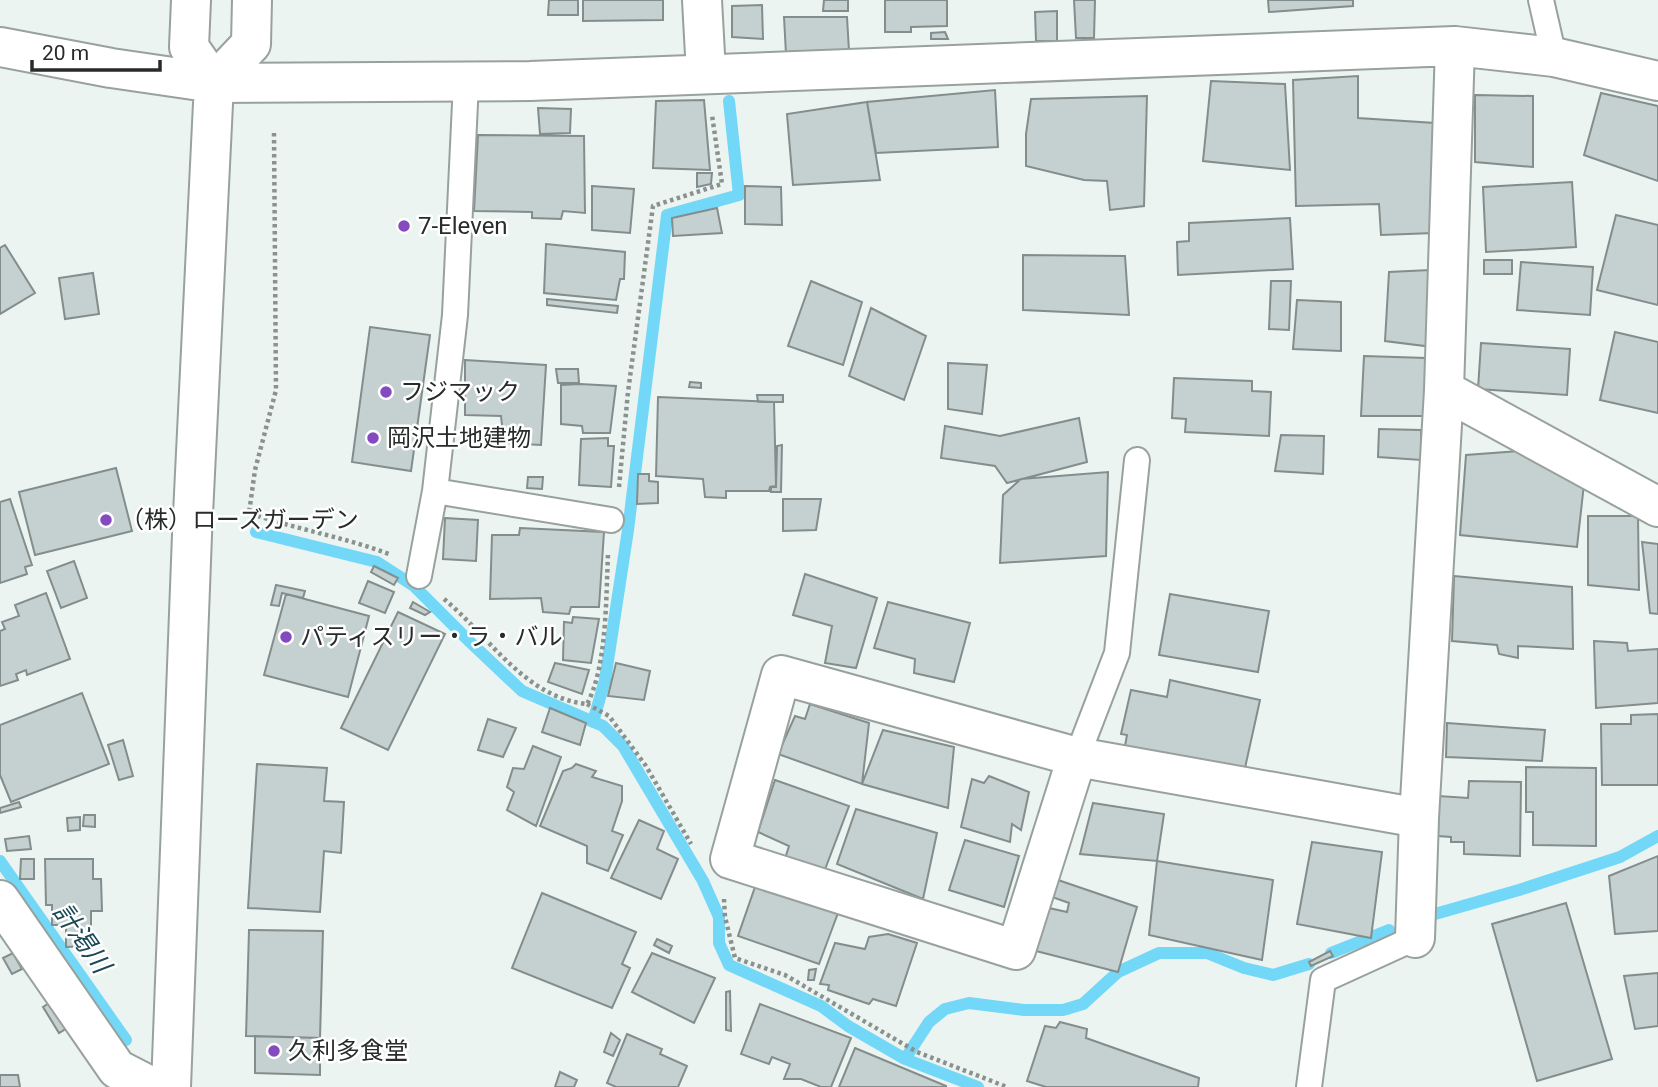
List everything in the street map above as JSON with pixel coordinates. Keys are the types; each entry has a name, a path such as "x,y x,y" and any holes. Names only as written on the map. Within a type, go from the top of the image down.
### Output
{"street":[{"path":"171,1087 193,521 214,83 189,47 191,0"},
{"path":"214,83 251,44 252,0"},
{"path":"702,0 706,73"},
{"path":"0,47 111,68 214,83 466,82 1455,46 1554,57 1658,80"},
{"path":"1415,938 1419,818 1444,390 1455,46"},
{"path":"1444,390 1658,507"},
{"path":"1077,757 1016,950 730,859 781,675 1077,757 1419,818"},
{"path":"0,900 117,1069 152,1087"}],"lane":[{"path":"1541,0 1554,57"},
{"path":"419,576 435,491 456,315 466,82"},
{"path":"1077,757 1117,653 1137,460"},
{"path":"435,491 611,520"},
{"path":"1309,1087 1323,979 1415,938"}],"path":[{"path":"587,704 593,693 602,645 611,520 618,489 653,206 722,184 706,73"},
{"path":"274,133 276,390 255,470 249,513 317,534 364,544 398,557 466,617 532,685 567,702 587,704 609,716"},
{"path":"906,1047 1007,1087"}],"building":[{"path":"549,0 578,0 578,15 548,15"},
{"path":"583,0 663,0 663,20 583,21"},
{"path":"824,0 848,0 848,11 823,11"},
{"path":"885,0 947,0 947,26 911,27 911,32 885,32"},
{"path":"1074,0 1095,0 1094,38 1076,38"},
{"path":"1268,0 1353,0 1353,6 1269,12"},
{"path":"762,5 763,39 732,37 732,6"},
{"path":"1057,11 1057,41 1036,41 1035,12"},
{"path":"784,17 847,17 849,51 786,54"},
{"path":"945,32 948,39 931,39 931,33"},
{"path":"1358,76 1358,118 1435,123 1434,233 1381,235 1379,204 1296,206 1293,80"},
{"path":"1211,81 1285,84 1290,170 1203,161"},
{"path":"995,90 998,147 876,153 867,102"},
{"path":"1601,93 1658,106 1658,181 1584,155"},
{"path":"1475,95 1533,96 1533,167 1475,162"},
{"path":"1147,96 1144,206 1110,210 1107,181 1084,180 1026,166 1026,134 1031,99"},
{"path":"704,100 710,170 653,168 656,101"},
{"path":"867,102 880,180 793,185 787,114"},
{"path":"538,108 571,109 570,133 540,134"},
{"path":"478,135 584,136 585,213 563,211 561,219 532,218 532,212 474,211"},
{"path":"697,173 712,173 711,184 697,187"},
{"path":"1572,182 1576,247 1486,252 1483,187"},
{"path":"592,186 634,189 630,233 592,230"},
{"path":"745,186 781,187 782,225 745,224"},
{"path":"717,208 722,233 673,236 672,218"},
{"path":"1616,215 1658,225 1658,305 1597,290"},
{"path":"1290,218 1293,269 1178,275 1177,242 1189,241 1189,223"},
{"path":"546,244 625,252 624,279 620,279 616,300 544,293"},
{"path":"5,245 35,293 0,314 0,248"},
{"path":"1023,255 1125,256 1129,315 1023,310"},
{"path":"1484,260 1512,260 1512,274 1484,274"},
{"path":"1521,262 1593,267 1590,315 1517,310"},
{"path":"1430,270 1433,347 1385,341 1389,272"},
{"path":"93,273 99,314 65,319 59,278"},
{"path":"811,281 862,302 843,365 788,346"},
{"path":"1271,281 1291,281 1289,330 1269,329"},
{"path":"547,299 618,306 617,313 547,305"},
{"path":"1297,300 1341,302 1341,351 1293,349"},
{"path":"871,308 926,336 904,400 849,376"},
{"path":"370,327 430,335 411,471 352,462"},
{"path":"1615,332 1658,342 1658,413 1600,400"},
{"path":"1481,343 1570,349 1567,395 1478,389"},
{"path":"1364,356 1426,358 1426,416 1361,416"},
{"path":"465,360 546,365 541,445 504,443 501,416 465,415"},
{"path":"948,363 987,365 982,414 948,409"},
{"path":"556,369 578,369 579,383 558,383"},
{"path":"1174,378 1252,381 1252,391 1271,392 1269,436 1185,432 1186,419 1172,418"},
{"path":"690,382 701,383 701,388 689,387"},
{"path":"561,385 616,386 610,433 583,433 582,426 561,424"},
{"path":"757,395 783,395 783,402 758,402"},
{"path":"658,397 774,402 776,486 770,487 769,491 726,491 726,498 705,497 703,479 656,476"},
{"path":"1079,418 1087,462 1007,483 995,466 941,458 945,426 1000,436"},
{"path":"1379,429 1421,430 1421,460 1378,457"},
{"path":"1281,435 1324,436 1323,474 1275,471"},
{"path":"608,438 608,446 614,446 611,487 579,485 581,439"},
{"path":"782,445 781,492 771,492 771,487 776,487 777,446"},
{"path":"1531,450 1584,484 1577,547 1460,535 1466,455"},
{"path":"116,468 132,531 35,555 19,492"},
{"path":"1108,472 1106,556 1000,563 1003,495 1021,479"},
{"path":"638,474 649,474 649,481 658,482 658,503 637,504"},
{"path":"528,477 543,477 542,489 527,488"},
{"path":"10,499 32,565 25,567 27,574 0,583 0,502"},
{"path":"783,499 821,499 816,530 783,531"},
{"path":"1588,516 1638,516 1639,590 1588,585"},
{"path":"445,518 478,520 476,561 443,559"},
{"path":"520,528 604,532 599,607 571,607 569,614 543,612 541,598 490,599 492,535 519,535"},
{"path":"1642,542 1658,544 1658,614 1650,613"},
{"path":"74,561 87,598 61,608 47,571"},
{"path":"374,566 398,578 394,585 371,572"},
{"path":"805,574 877,598 856,668 825,663 832,626 793,615"},
{"path":"1454,576 1572,587 1573,649 1518,646 1518,658 1499,654 1497,645 1452,641"},
{"path":"368,581 394,592 385,613 359,603"},
{"path":"276,585 305,591 303,598 282,593 279,606 271,605"},
{"path":"46,593 70,659 27,675 26,670 16,674 18,680 0,686 0,631 5,629 2,622 19,616 15,605"},
{"path":"286,594 369,616 348,697 264,675"},
{"path":"1170,594 1269,611 1258,672 1159,655"},
{"path":"413,602 430,612 425,615 410,608"},
{"path":"888,602 970,623 954,682 914,673 915,659 874,648"},
{"path":"398,612 445,634 388,750 341,728"},
{"path":"573,617 599,619 591,663 563,660 564,622 572,623"},
{"path":"1594,641 1627,643 1628,651 1658,649 1658,703 1596,708"},
{"path":"555,663 589,670 582,694 548,682"},
{"path":"616,663 650,671 644,700 608,696"},
{"path":"1170,680 1260,700 1243,777 1124,751 1127,735 1121,734 1131,690 1167,697"},
{"path":"82,693 109,764 11,802 0,775 0,725"},
{"path":"810,704 869,723 862,784 778,754 795,716 805,719"},
{"path":"550,708 586,723 580,745 542,732"},
{"path":"1658,714 1658,785 1602,785 1601,724 1631,724 1631,715"},
{"path":"488,719 516,728 503,757 478,750"},
{"path":"1447,723 1545,730 1542,761 1446,757"},
{"path":"883,730 954,747 948,808 862,784"},
{"path":"123,740 133,776 119,780 108,745"},
{"path":"533,746 561,757 536,826 507,810 514,792 507,787 513,768 524,769"},
{"path":"257,764 327,768 324,801 344,802 341,853 324,851 320,912 248,908"},
{"path":"576,764 596,771 592,777 622,786 622,801 612,831 623,835 608,871 587,863 587,846 540,826 563,771"},
{"path":"1526,767 1596,768 1596,846 1533,845 1533,812 1526,812"},
{"path":"989,776 1029,792 1021,830 1012,824 1010,842 961,827 972,779 984,783"},
{"path":"775,780 849,806 821,880 783,865 789,846 758,832"},
{"path":"1469,781 1521,782 1520,856 1464,854 1464,842 1451,842 1451,837 1438,836 1439,796 1468,798"},
{"path":"19,802 21,807 0,813 0,808"},
{"path":"1093,803 1164,814 1157,861 1080,854"},
{"path":"856,809 937,833 923,899 837,864"},
{"path":"84,815 95,815 95,827 83,826"},
{"path":"80,817 80,830 68,831 67,818"},
{"path":"639,820 664,831 657,849 678,859 661,899 611,878"},
{"path":"29,836 31,849 7,851 5,839"},
{"path":"965,840 1019,856 1004,907 949,890"},
{"path":"1312,842 1382,852 1371,938 1297,924"},
{"path":"1658,856 1658,931 1615,934 1609,876"},
{"path":"21,859 34,859 34,879 20,879"},
{"path":"45,859 93,859 93,879 101,879 102,911 91,911 91,946 66,947 66,925 52,925 52,905 46,905"},
{"path":"1157,861 1273,880 1262,960 1149,935"},
{"path":"1058,880 1137,907 1118,972 1036,951 1049,908 1067,912 1069,903 1052,897"},
{"path":"755,887 838,913 819,964 738,936"},
{"path":"542,893 636,932 622,964 630,968 612,1008 512,968"},
{"path":"1566,903 1612,1059 1537,1081 1492,924"},
{"path":"249,930 323,931 320,1038 246,1036"},
{"path":"888,934 917,943 896,1006 873,999 869,1004 828,990 829,985 820,984 835,943 865,949 869,937"},
{"path":"657,939 672,946 669,953 654,945"},
{"path":"1330,951 1333,956 1311,966 1309,962"},
{"path":"13,953 22,969 12,974 3,958"},
{"path":"652,953 715,978 694,1023 632,992"},
{"path":"816,969 814,980 808,980 809,970"},
{"path":"1658,973 1658,1026 1635,1029 1624,976"},
{"path":"730,991 731,1031 726,1030 726,992"},
{"path":"55,999 72,1025 59,1033 43,1007"},
{"path":"760,1004 851,1038 831,1087 821,1087 801,1079 784,1079 790,1064 772,1057 769,1064 741,1054"},
{"path":"1060,1022 1087,1029 1086,1038 1199,1078 1198,1087 1046,1087 1027,1081 1045,1026 1056,1028"},
{"path":"611,1033 620,1040 613,1056 604,1052"},
{"path":"627,1034 662,1049 660,1054 687,1066 678,1087 616,1087 607,1083"},
{"path":"255,1036 320,1038 320,1075 255,1073"},
{"path":"855,1048 946,1086 946,1087 839,1087"},
{"path":"560,1072 577,1080 574,1087 555,1087"},
{"path":"0,1075 18,1075 20,1087 0,1087"}],"waterway":[{"path":"593,722 605,680 628,530 667,215 739,195 729,101"},
{"path":"256,532 377,562 414,586 522,691 603,726 623,746 703,881 719,917 719,943 729,965 821,1006 848,1026 905,1059 929,1022 945,1009 969,1003 1024,1010 1063,1010 1083,1004 1118,972 1159,953 1207,953 1244,968 1273,975 1309,964"},
{"path":"1435,914 1620,857 1658,836"},
{"name":"計渇川","path":"0,861 126,1040"},
{"path":"1331,953 1389,930"},
{"path":"905,1059 978,1087"}],"place":[{"name":"7-Eleven","path":"404,226"},
{"name":"フジマック","path":"386,392"},
{"name":"岡沢土地建物","path":"373,438"},
{"name":"（株）ローズガーデン","path":"106,520"},
{"name":"パティスリー・ラ・バル","path":"286,637"},
{"name":"久利多食堂","path":"274,1051"}]}
